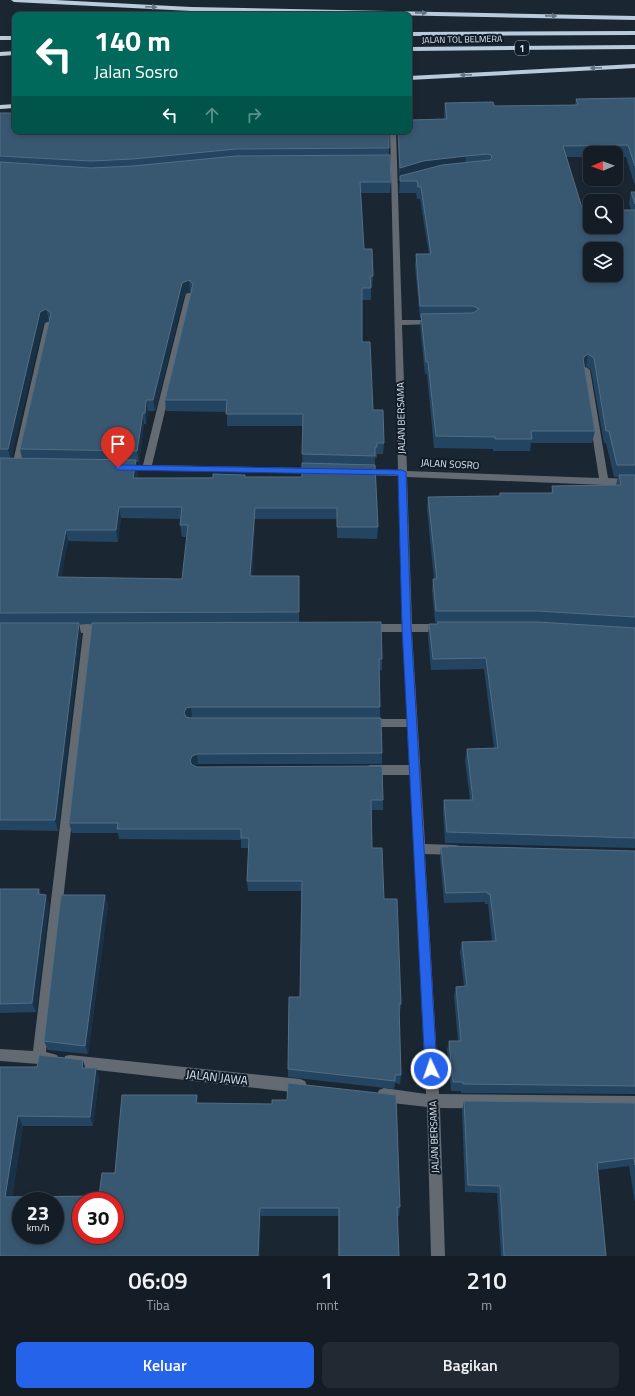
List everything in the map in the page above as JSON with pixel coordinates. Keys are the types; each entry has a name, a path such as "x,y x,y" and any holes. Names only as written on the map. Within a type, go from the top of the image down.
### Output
{"highway":[{"path":"14,0 184,8 364,12"},
{"path":"412,13 635,18"},
{"name":"JALAN TOL BELMERA","path":"412,34 635,33"},
{"path":"0,38 12,38"},
{"name":"JALAN TOL BELMERA","path":"412,49 635,47"},
{"path":"0,54 12,53"},
{"path":"412,78 635,66"},
{"path":"0,107 12,106"}],"street":[{"name":"JALAN BERSAMA","path":"393,134 391,163 398,323 407,627 433,1101 438,1256"},
{"path":"147,468 189,295"},
{"path":"398,323 442,322"},
{"path":"16,466 48,324"},
{"path":"586,370 604,482"},
{"path":"116,467 323,471"},
{"name":"JALAN SOSRO","path":"354,472 402,472 604,482 635,482"},
{"path":"39,1057 89,628"},
{"path":"359,628 452,628"},
{"path":"59,629 113,629"},
{"path":"357,723 412,723"},
{"path":"360,770 414,770"},
{"path":"419,849 467,850"},
{"name":"JALAN JAWA","path":"0,1055 39,1057 315,1088"},
{"path":"370,1094 433,1101 635,1103"}],"building":[{"path":"635,98 635,166 628,145 563,146 583,211 583,234 623,234 623,210 635,210 635,465 617,465 609,431 606,431 594,358 588,354 583,358 595,431 531,431 532,439 436,436 421,314 473,313 479,309 473,306 420,306 416,254 431,254 421,187 418,187 417,181 400,181 400,176 442,165 490,160 492,158 491,155 488,154 466,156 423,161 400,168 398,134 412,134 412,120 447,119 445,103 493,102 494,106 578,105 576,99"},
{"path":"0,113 12,113 12,134 389,134 389,148 236,149 133,159 91,161 0,156"},
{"path":"390,155 391,182 360,182 364,249 372,249 373,276 370,276 371,288 362,288 362,342 370,342 373,410 383,410 384,443 377,443 377,447 375,447 375,456 302,454 303,414 226,414 227,400 165,400 193,284 189,280 182,283 153,400 146,400 145,413 143,413 137,451 20,449 51,313 46,309 40,312 8,449 0,449 0,162 91,168 133,166 236,156"},
{"path":"631,192 635,192 635,204"},
{"path":"0,458 136,460 133,478 213,478 213,474 245,475 245,477 302,477 302,463 375,465 378,527 337,527 337,508 255,508 250,576 299,576 299,612 0,613","holes":["119,507 182,507 180,525 188,525 182,579 57,577 66,530 116,530"]},
{"path":"619,475 635,475 635,617 538,611 436,611 433,579 437,579 428,497 500,496 500,493 553,493 552,486 621,485"},
{"path":"381,622 382,659 379,659 380,707 191,707 186,708 184,713 186,717 191,718 381,718 382,753 197,754 192,756 190,761 192,765 197,767 382,766 383,800 371,800 372,848 382,848 384,899 397,899 401,1004 399,1004 401,1075 395,1075 395,1081 288,1069 289,997 300,997 302,881 247,881 249,838 241,838 241,829 117,829 118,823 69,823 92,623"},
{"path":"437,622 538,622 635,628 635,838 447,832 444,800 473,800 467,749 498,748 486,658 433,659 429,624 438,624"},
{"path":"0,623 79,623 55,820 0,820"},
{"path":"441,847 635,851 635,1086 463,1084 463,1082 453,1082 449,1041 461,1041 456,987 467,986 462,942 496,941 490,894 487,892 446,893"},
{"path":"0,889 39,889 38,894 46,895 32,1003 0,1004"},
{"path":"61,895 105,895 85,1046 44,1041"},
{"path":"39,1055 83,1060 82,1068 96,1068 90,1117 18,1116 5,1197 12,1197 12,1244 64,1244 64,1196 72,1196 72,1244 124,1244 124,1192 100,1192 102,1173 115,1173 122,1095 197,1095 196,1103 272,1104 272,1100 287,1100 288,1083 396,1095 400,1207 397,1207 399,1256 339,1256 339,1208 260,1208 258,1256 0,1256 0,1067 37,1067"},
{"path":"464,1101 635,1103 635,1165 634,1158 597,1163 606,1256 504,1256 500,1186 468,1185"}],"route":[{"path":"118,468 402,472 407,627 431,1069"}]}
